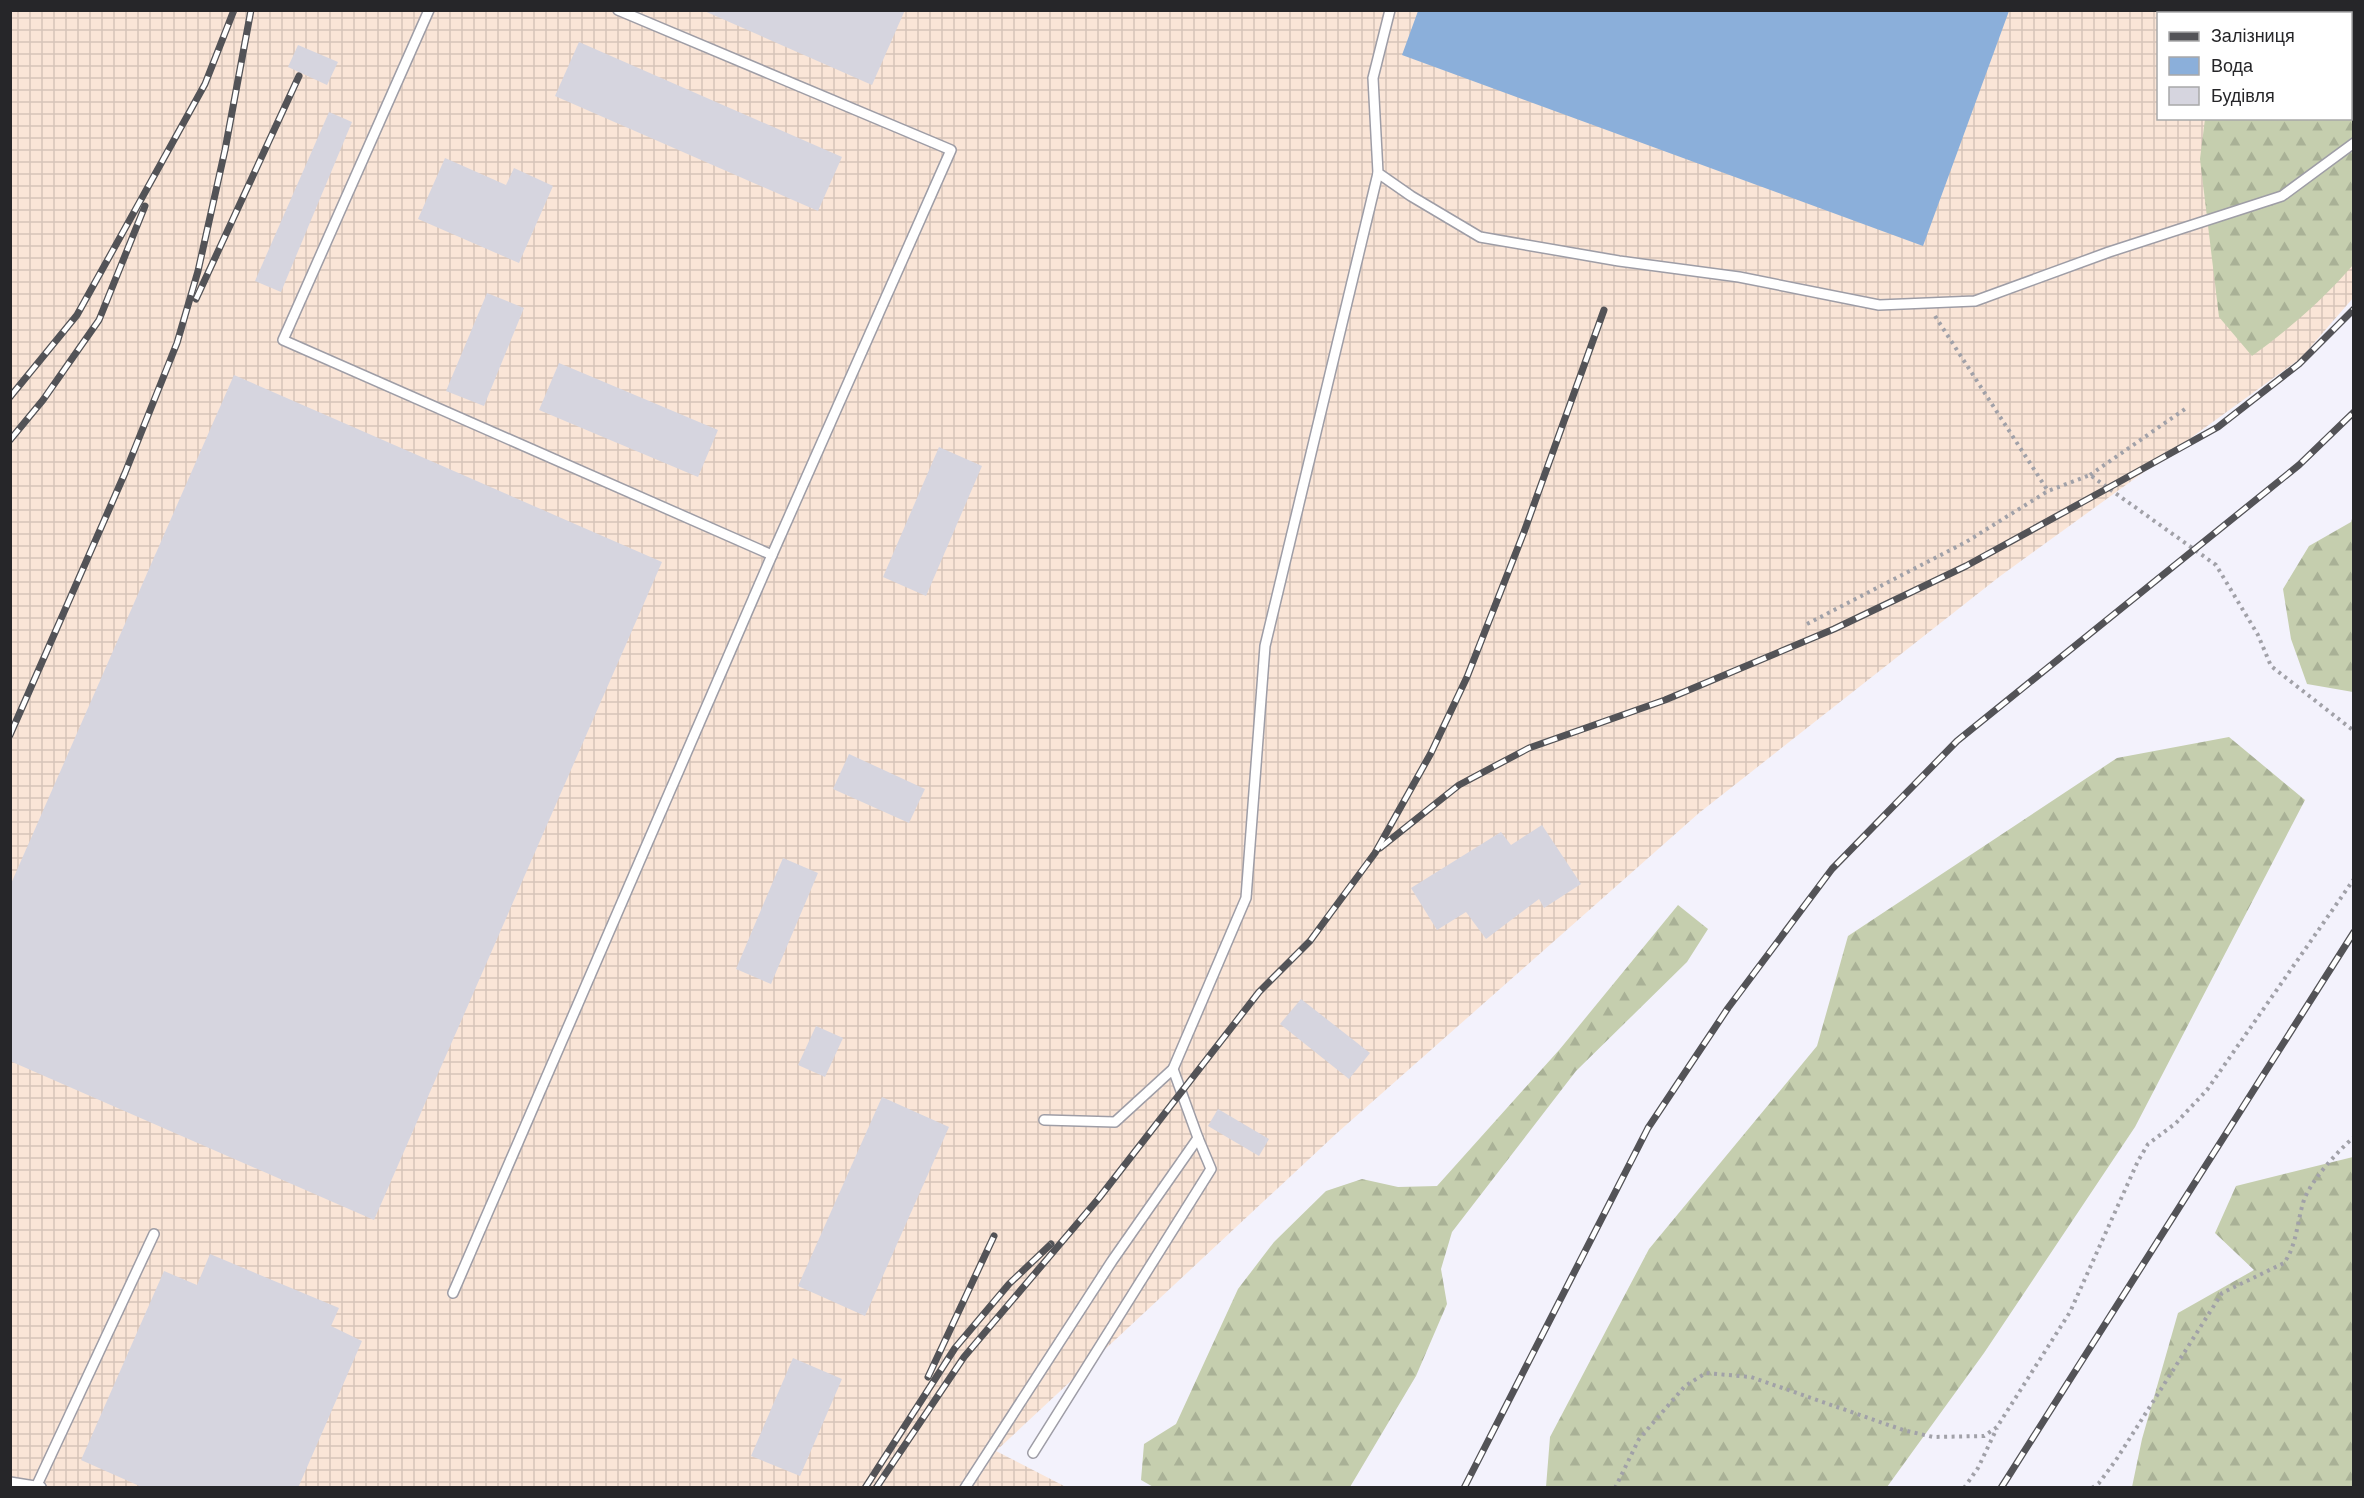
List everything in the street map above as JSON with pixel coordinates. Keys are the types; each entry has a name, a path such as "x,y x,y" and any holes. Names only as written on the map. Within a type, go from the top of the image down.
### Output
{"lane":[{"path":"429,10 283,340 772,555"},
{"path":"453,1293 772,555 951,150 618,10"},
{"path":"1044,1120 1115,1122 1173,1069 1246,898 1265,646 1378,173 1373,78 1390,10"},
{"path":"1378,173 1410,196 1480,237 1619,261 1739,277 1879,305 1975,301 2109,252 2282,196 2354,143"},
{"path":"1033,1453 1211,1169 1173,1069"},
{"path":"965,1488 1112,1261 1198,1138"},
{"path":"10,1482 39,1486 153,1234"}],"path":[{"path":"1926,303 2048,491"},
{"path":"1807,624 1966,542 2048,491 2090,475 2185,409"},
{"path":"2090,475 2216,565 2258,635 2271,666 2354,731"},
{"path":"1964,1488 1978,1468 1997,1427 2070,1312 2138,1161 2148,1144 2176,1123 2207,1090 2354,879"},
{"path":"2092,1488 2099,1483 2116,1460 2222,1293 2284,1263 2290,1255 2305,1198 2335,1153 2354,1137"},
{"path":"1615,1488 1639,1438 1685,1386 1706,1373 1751,1377 1903,1430 1933,1437 1984,1436 1997,1427"}],"shaded area":[{"path":"10,11 2353,11 2353,298 2301,358 1999,577 1699,813 1337,1133 996,1451 1066,1487 11,1487"}],"green space":[{"path":"2353,11 2353,265 2305,313 2252,356 2219,317 2200,159 2205,120 2352,120 2352,12 2221,12"},
{"path":"2353,516 2353,692 2307,684 2291,639 2283,589 2309,546 2351,522"},
{"path":"2229,737 2305,800 2135,1127 1984,1353 1887,1487 1546,1487 1550,1437 1649,1249 1817,1046 1848,936 2117,758"},
{"path":"1678,905 1708,929 1687,962 1576,1071 1452,1232 1441,1269 1447,1304 1416,1376 1350,1487 1155,1488 1141,1480 1144,1444 1176,1424 1238,1289 1274,1242 1326,1191 1362,1179 1398,1187 1437,1186 1560,1049"},
{"path":"2353,1157 2353,1487 2132,1487 2142,1439 2178,1313 2254,1270 2215,1233 2236,1186"}],"water":[{"path":"1418,10 2009,11 1923,246 1402,55"}],"building":[{"path":"702,10 905,10 872,85"},
{"path":"579,42 842,157 818,211 555,96"},
{"path":"298,45 338,62 327,85 288,67"},
{"path":"329,112 352,122 281,292 255,281"},
{"path":"445,158 506,185 514,168 553,186 519,263 418,219"},
{"path":"487,293 524,308 484,406 446,391"},
{"path":"559,363 718,430 698,477 539,410"},
{"path":"234,375 662,562 374,1220 10,1061 10,886"},
{"path":"939,447 982,466 926,596 883,577"},
{"path":"849,754 925,789 909,823 833,789"},
{"path":"1542,825 1581,884 1544,908 1539,899 1486,939 1466,912 1437,930 1411,888 1501,832 1511,845"},
{"path":"783,858 818,873 771,984 736,969"},
{"path":"1301,999 1370,1053 1349,1079 1280,1024"},
{"path":"816,1026 843,1038 825,1077 798,1065"},
{"path":"882,1097 949,1127 865,1316 798,1286"},
{"path":"1218,1109 1269,1139 1259,1156 1208,1126"},
{"path":"210,1254 339,1308 331,1326 362,1341 298,1488 144,1488 81,1460 164,1271 197,1285"},
{"path":"793,1358 842,1379 800,1476 751,1456"}],"railway":[{"path":"10,397 77,315 205,84 234,10"},
{"path":"10,735 125,473 177,343 198,271 225,150 251,10"},
{"path":"196,299 299,76"},
{"path":"10,440 43,400 99,320 145,206"},
{"path":"1380,848 1459,785 1529,748 1665,700 1834,629 1966,566 2108,488 2218,427 2299,364 2354,309"},
{"path":"876,1488 964,1357 1099,1198 1259,992 1310,941 1375,853 1431,753 1467,677 1524,532 1604,310"},
{"path":"1464,1488 1648,1128 1728,1008 1832,869 1957,741 2299,465 2354,412"},
{"path":"2001,1488 2354,932"},
{"path":"928,1377 994,1236"},
{"path":"865,1488 955,1348 1009,1284 1051,1244"}]}
